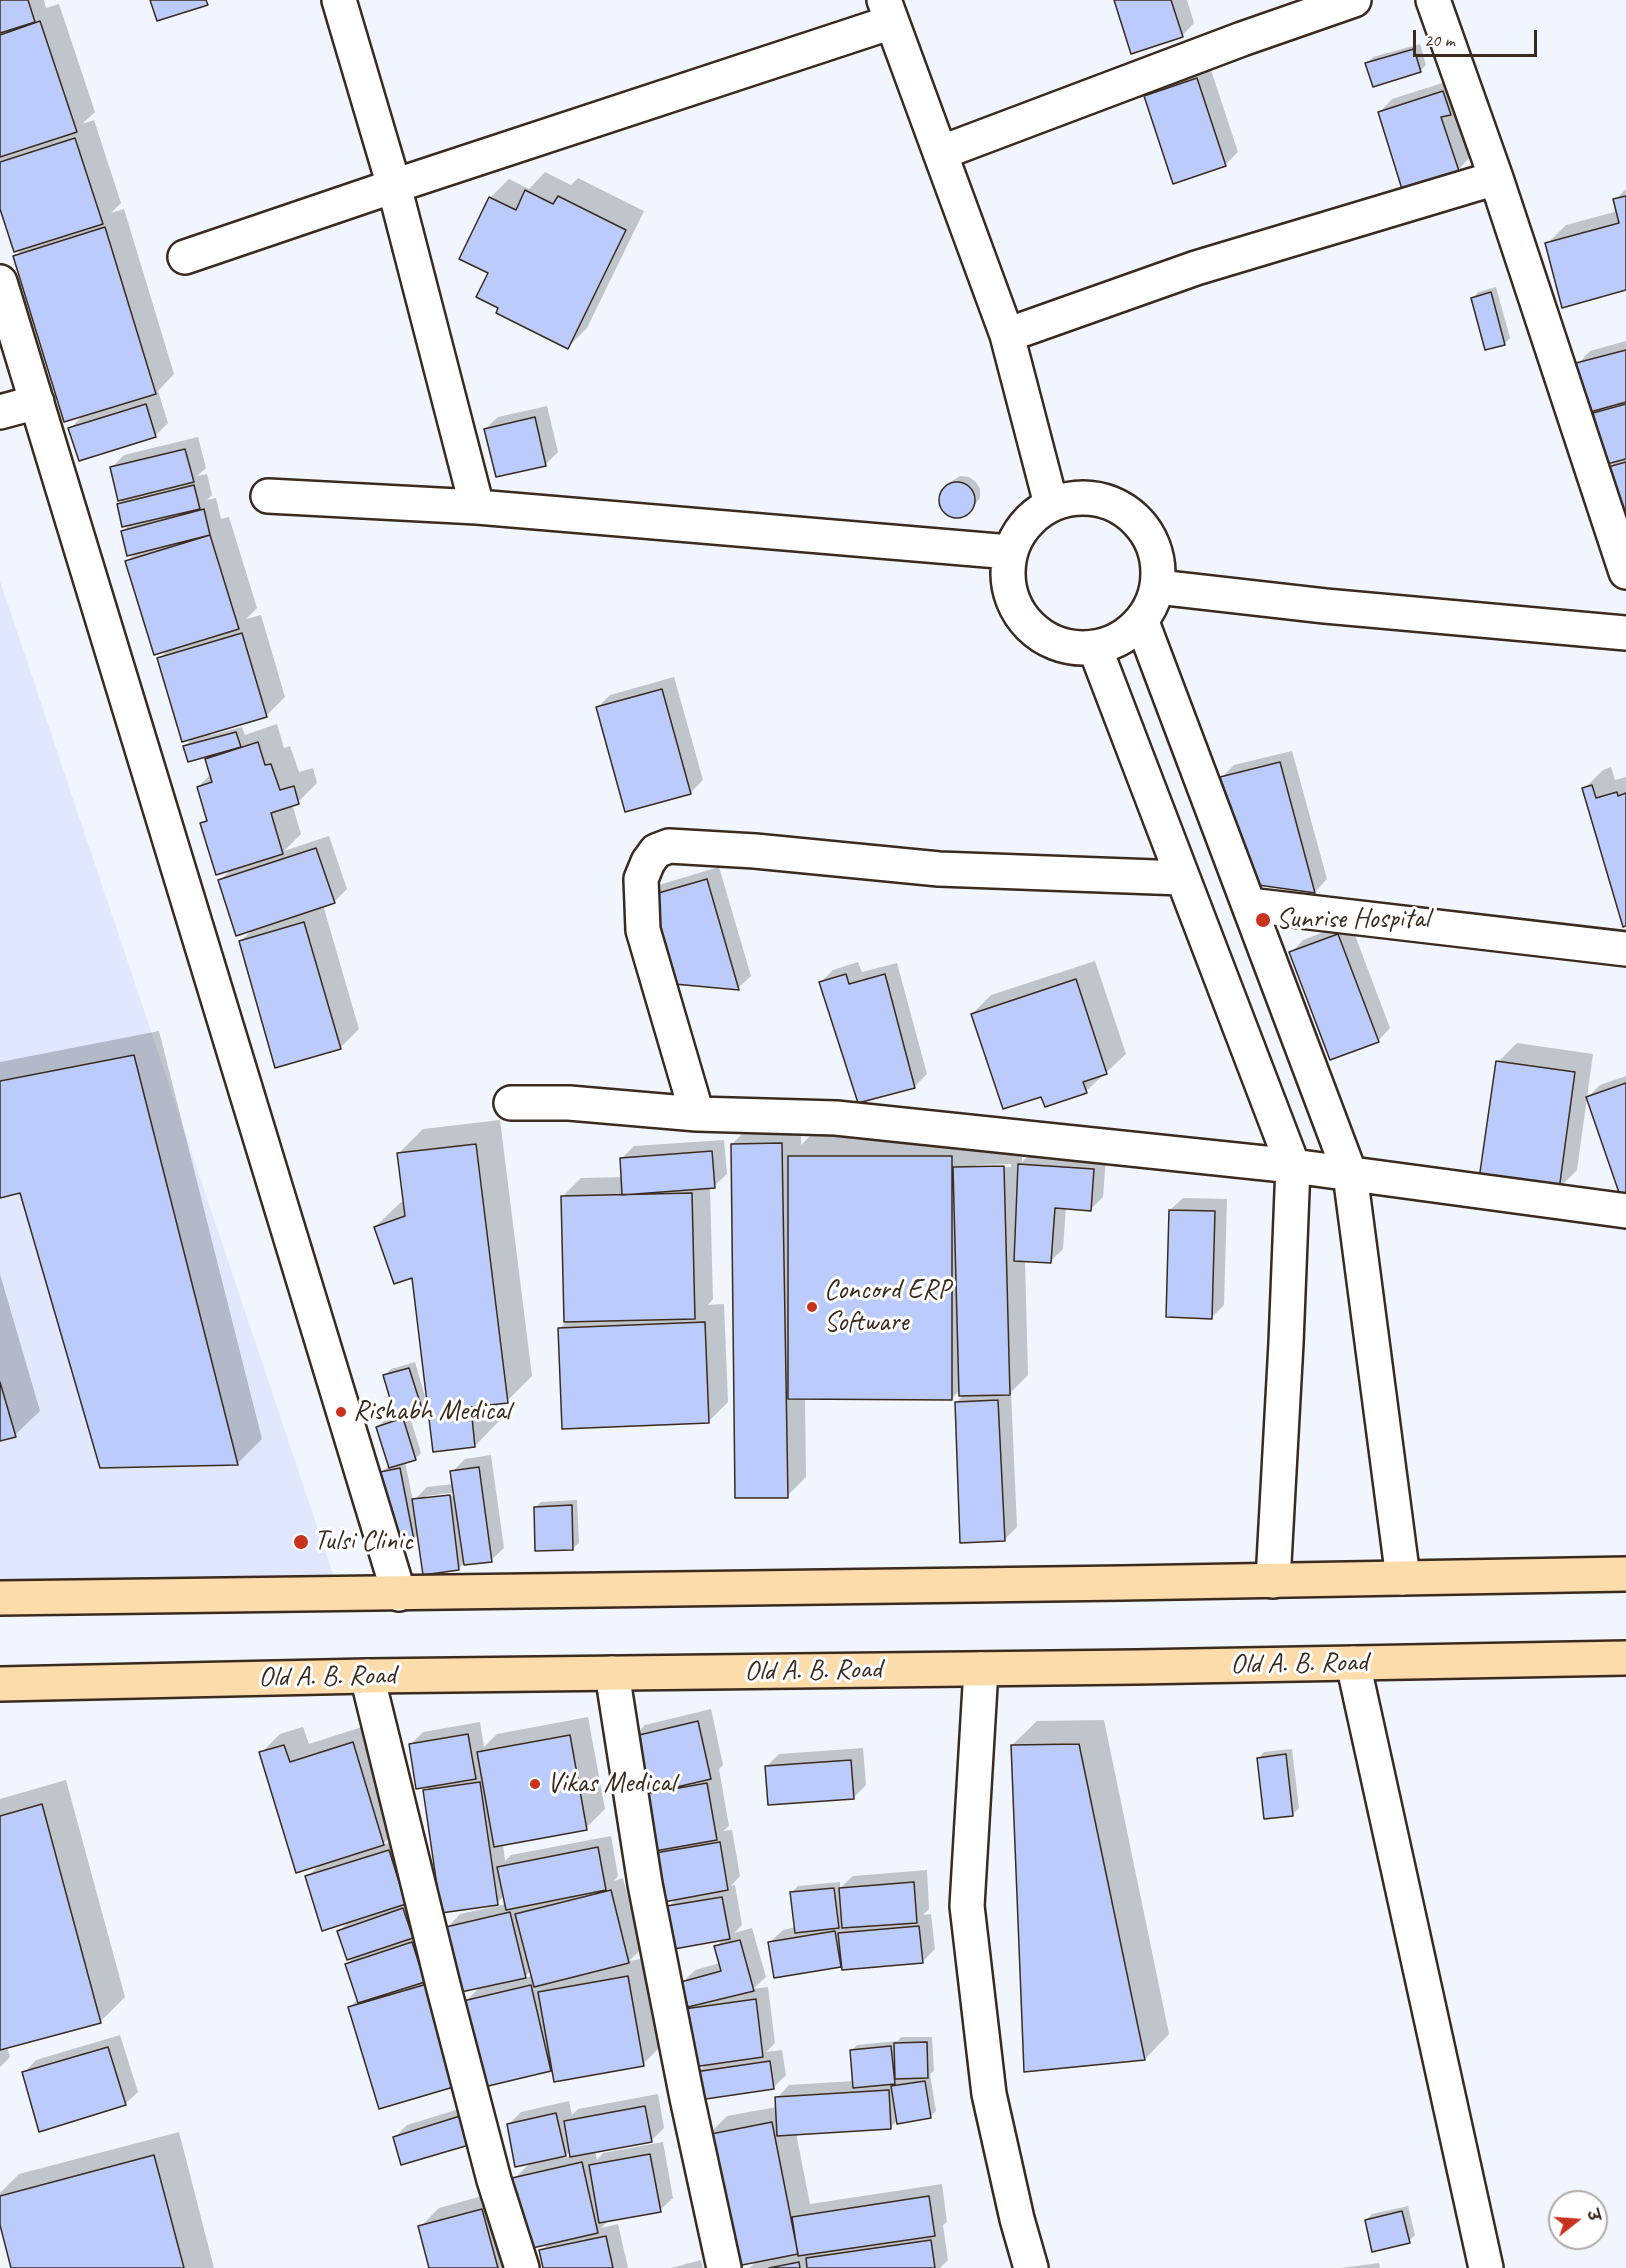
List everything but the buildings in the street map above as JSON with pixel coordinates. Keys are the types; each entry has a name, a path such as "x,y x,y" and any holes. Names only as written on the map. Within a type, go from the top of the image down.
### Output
{"main road":[{"path":"0,1598 399,1594 1626,1574"},
{"name":"Old A. B. Road","path":"0,1684 367,1676 1626,1658"}],"street":[{"path":"339,0 394,186 477,507"},
{"path":"940,153 1242,39 1354,0"},
{"path":"1432,0 1496,178 1626,572"},
{"path":"184,257 394,186 888,11 1007,335 1051,504"},
{"path":"1007,335 1196,268 1496,178"},
{"path":"0,282 399,1594"},
{"path":"0,412 37,402"},
{"path":"267,496 477,507 1010,552"},
{"path":"1071,497 1092,497 1113,503 1132,514 1155,547 1159,567 1158,587 1152,605 1142,622 1121,640 1095,648 1073,649 1053,642 1034,631 1020,615 1010,595 1008,574 1010,552 1018,532 1033,516 1051,504 1071,497"},
{"path":"1158,587 1325,606 1626,633"},
{"path":"1142,622 1350,1174 1403,1578"},
{"path":"1095,648 1293,1166 1273,1581"},
{"path":"697,1114 643,930 641,879 648,862 656,851 669,846 690,847 939,869 1182,878"},
{"path":"1249,906 1626,949"},
{"path":"511,1103 569,1103 697,1114 836,1118 1293,1166 1626,1211"},
{"path":"1353,1663 1486,2268"},
{"path":"981,1669 967,1906 989,2094 1017,2219 1031,2268"},
{"path":"612,1673 645,1884 687,2098 724,2268"},
{"path":"367,1676 488,2158 522,2268"}],"shaded area":[{"path":"0,581 334,1577 0,1583"}],"place":[{"name":"Sunrise Hospital","path":"1263,920"},
{"name":"Concord ERP Software","path":"812,1307"},
{"name":"Rishabh Medical","path":"341,1412"},
{"name":"Tulsi Clinic","path":"301,1542"},
{"name":"Vikas Medical","path":"535,1784"}]}
